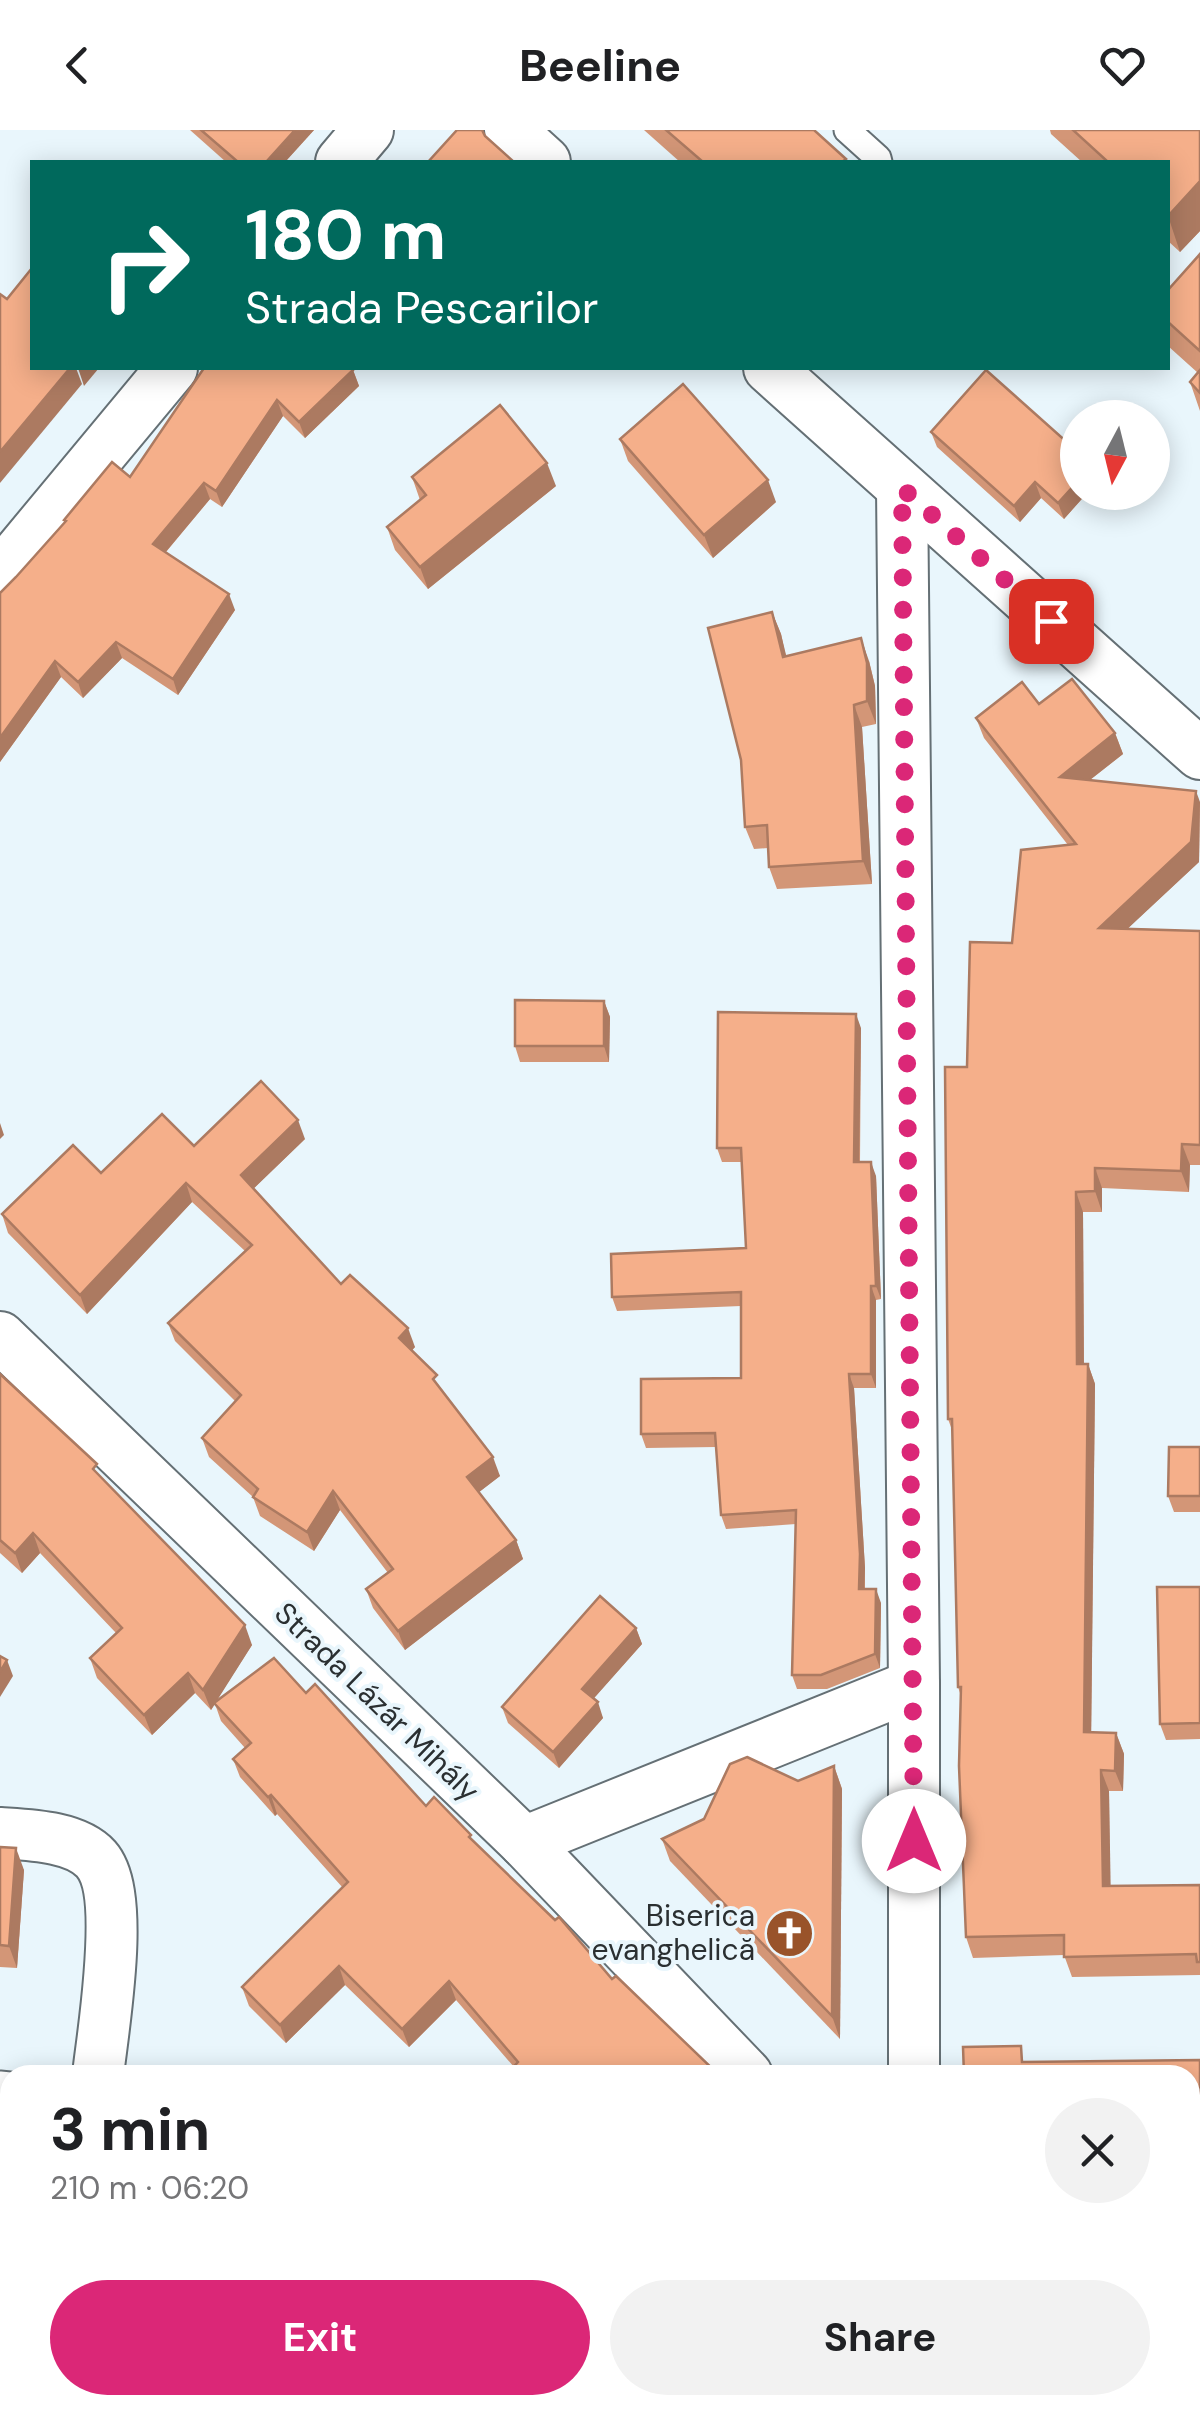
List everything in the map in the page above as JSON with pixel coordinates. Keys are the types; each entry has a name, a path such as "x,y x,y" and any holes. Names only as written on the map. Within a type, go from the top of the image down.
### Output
{"street":[{"path":"343,160 368,130"},
{"path":"510,130 543,160"},
{"path":"0,575 170,370"},
{"path":"771,370 1200,754"},
{"path":"902,488 914,2065"},
{"name":"Strada Lázár Mihály","path":"0,1336 524,1842 737,2065"},
{"path":"524,1842 914,1685"},
{"path":"0,1833 57,1838 96,1860 109,1892 112,1942 99,2065"}],"lane":[{"path":"847,130 878,160"}],"building":[{"path":"201,130 295,130 268,160 236,160"},
{"path":"457,130 482,130 512,160 430,160"},
{"path":"666,130 814,130 846,159 845,160 701,160"},
{"path":"1073,130 1200,130 1200,181 1170,214 1170,160 1106,160"},
{"path":"1200,254 1200,351 1170,324 1170,288"},
{"path":"30,270 30,370 68,370 0,452 0,294 7,299"},
{"path":"203,370 353,370 299,422 277,400 216,491 204,483 153,544 229,594 173,679 116,642 78,682 55,661 0,738 0,593 66,521 112,462 130,477"},
{"path":"986,370 1060,436 1060,501 1035,482 1014,506 931,432"},
{"path":"1200,370 1200,393 1190,382"},
{"path":"683,384 768,480 704,535 620,439"},
{"path":"500,405 547,463 420,567 387,527 426,495 412,477"},
{"path":"772,612 783,657 861,638 867,663 867,701 854,705 863,861 769,867 767,825 745,827 741,760 708,628"},
{"path":"1072,679 1115,733 1060,777 1196,791 1191,842 1099,928 1200,931 1200,1145 1182,1144 1181,1171 1095,1168 1095,1191 1076,1192 1077,1364 1088,1364 1084,1732 1116,1733 1115,1771 1101,1770 1103,1886 1200,1885 1200,1962 1196,1954 1064,1957 1064,1935 966,1937 952,1419 948,1419 945,1067 967,1067 970,942 1012,943 1021,850 1076,844 976,718 1022,682 1039,704"},
{"path":"515,1000 604,1001 604,1046 515,1046"},
{"path":"718,1012 856,1014 854,1162 871,1162 876,1286 871,1286 871,1374 849,1374 859,1589 876,1589 875,1654 821,1675 792,1675 796,1510 721,1515 715,1433 641,1434 641,1379 741,1378 741,1292 612,1297 611,1254 746,1248 741,1148 717,1148"},
{"path":"261,1081 298,1120 241,1175 341,1284 350,1275 408,1328 399,1338 437,1375 433,1379 493,1457 467,1477 516,1540 398,1631 366,1589 393,1569 333,1491 307,1532 253,1497 258,1489 202,1438 241,1395 168,1323 252,1245 186,1183 80,1295 2,1214 73,1145 101,1173 162,1114 194,1146"},
{"path":"0,1374 97,1464 93,1469 245,1625 203,1690 188,1673 144,1715 90,1658 122,1628 33,1533 15,1553 0,1540"},
{"path":"1169,1447 1200,1447 1200,1496 1168,1496"},
{"path":"1157,1587 1200,1587 1200,1723 1160,1724"},
{"path":"600,1596 636,1628 582,1689 598,1702 553,1752 502,1707"},
{"path":"274,1658 306,1693 315,1684 426,1806 434,1797 469,1837 555,1920 559,1917 612,1979 616,1976 709,2065 515,2065 518,2062 449,1981 402,2029 339,1966 280,2025 242,1987 348,1882 271,1795 268,1797 233,1759 251,1743 214,1703"},
{"name":"Biserica evanghelică","path":"747,1757 798,1781 834,1766 832,2016 662,1839 704,1819 730,1764"},
{"path":"0,1847 16,1848 9,1946 0,1945"},
{"path":"1021,2046 1022,2062 1200,2060 1200,2065 964,2065 963,2047"}],"place":[{"name":"Biserica evanghelică","path":"790,1933"}],"route":[{"path":"914,1841 902,488 1051,621"}]}
